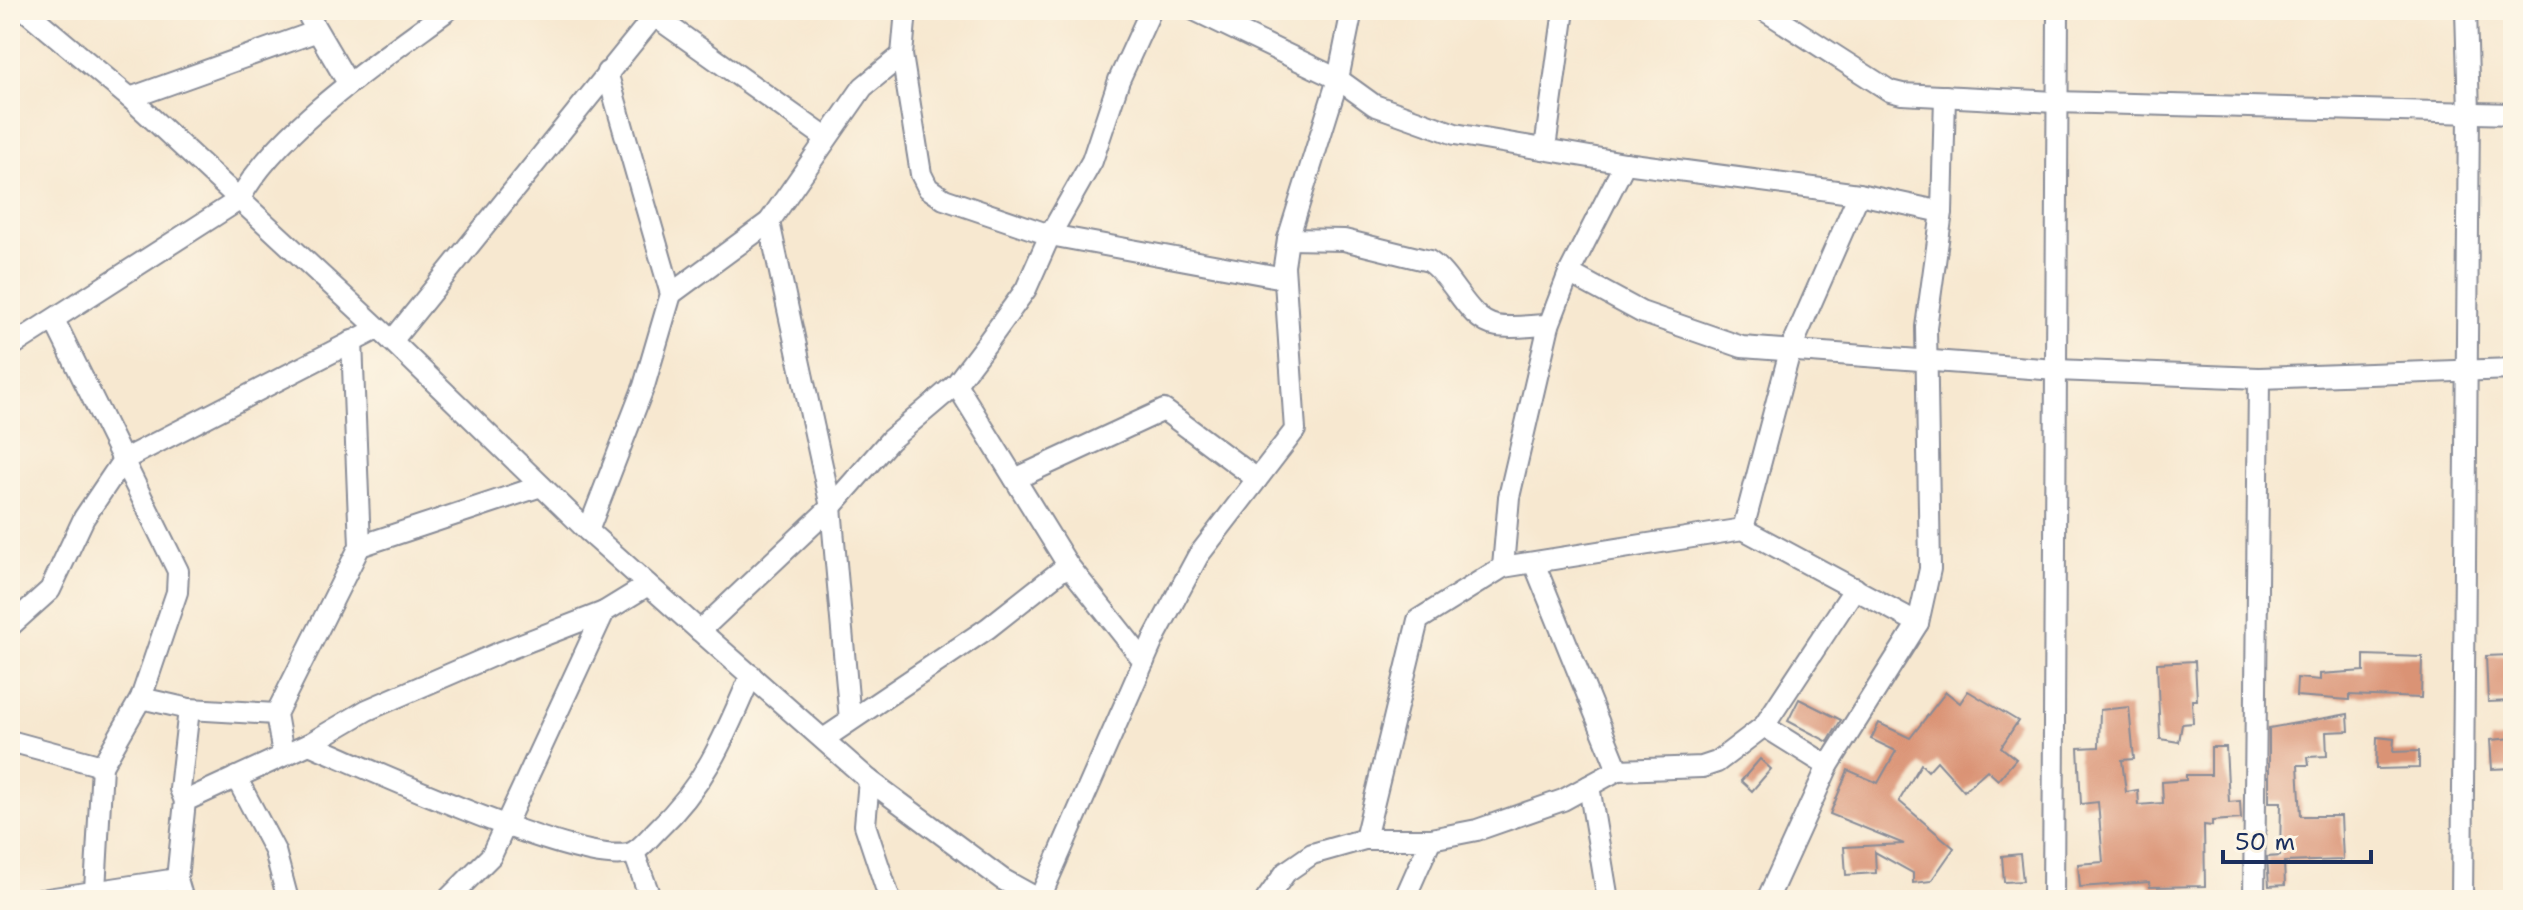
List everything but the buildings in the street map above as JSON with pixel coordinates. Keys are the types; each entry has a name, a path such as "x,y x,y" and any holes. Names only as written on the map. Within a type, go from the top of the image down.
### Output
{"street":[{"path":"25,10 130,98 385,335 588,531 869,780 1002,879 1039,900 1144,661 1198,556 1295,430 1284,278 1288,239 1338,79 1352,10"},
{"path":"305,10 315,32 348,83"},
{"path":"14,337 54,320 239,200 252,176 348,83 448,10"},
{"path":"906,10 902,55 921,174 928,188 944,199 1050,235 1284,278"},
{"path":"700,631 831,507 890,440 956,384 1026,289 1050,235 1092,161 1119,80 1151,10"},
{"path":"1194,10 1338,79 1374,105 1455,134 1625,163 1859,194 1942,212"},
{"path":"1545,148 1564,10"},
{"path":"1764,10 1890,91 2055,102 2513,114"},
{"path":"2053,900 2055,102 2058,10"},
{"path":"2462,900 2464,369 2469,113 2466,10"},
{"path":"10,626 50,590 84,518 123,460 352,341 385,335 656,12 826,138"},
{"path":"130,98 315,32"},
{"path":"671,294 769,222 863,87 902,55"},
{"path":"588,531 644,386 671,294 607,72"},
{"path":"1767,900 1828,766 1918,623 1930,569 1926,327 1942,212 1945,96"},
{"path":"1503,567 1509,497 1549,325 1569,273 1625,163"},
{"path":"1743,529 1790,351 1859,194"},
{"path":"769,222 831,507 850,720"},
{"path":"1288,239 1344,240 1429,261 1440,268 1483,321 1496,326 1549,325"},
{"path":"1569,273 1641,312 1742,347 2056,370 2259,378 2513,369"},
{"path":"54,320 178,571 177,592 141,698 102,766 95,890"},
{"path":"283,754 276,714 360,546 352,341"},
{"path":"2254,900 2259,378"},
{"path":"956,384 1068,565 1144,661"},
{"path":"1015,479 1164,410 1257,479"},
{"path":"360,546 541,486"},
{"path":"1365,839 1418,620 1503,567 1743,529 1918,623"},
{"path":"1534,563 1618,770"},
{"path":"825,738 988,628 1068,565"},
{"path":"185,801 309,744 367,710 604,612 648,585"},
{"path":"1266,900 1298,861 1365,839 1431,839 1521,817 1618,770 1702,767 1717,762 1764,726 1855,588"},
{"path":"447,900 491,856 604,612"},
{"path":"309,744 503,825 594,854 613,857 634,853 678,810 701,782 722,744 751,675"},
{"path":"141,698 189,709 276,714"},
{"path":"183,900 177,879 185,801 180,789 189,709"},
{"path":"1764,726 1828,766"},
{"path":"10,741 102,766"},
{"path":"236,777 275,851 288,900"},
{"path":"869,780 865,825 890,900"},
{"path":"1589,786 1608,900"},
{"path":"1404,900 1431,839"},
{"path":"634,853 651,900"},
{"path":"41,900 177,879"}]}
